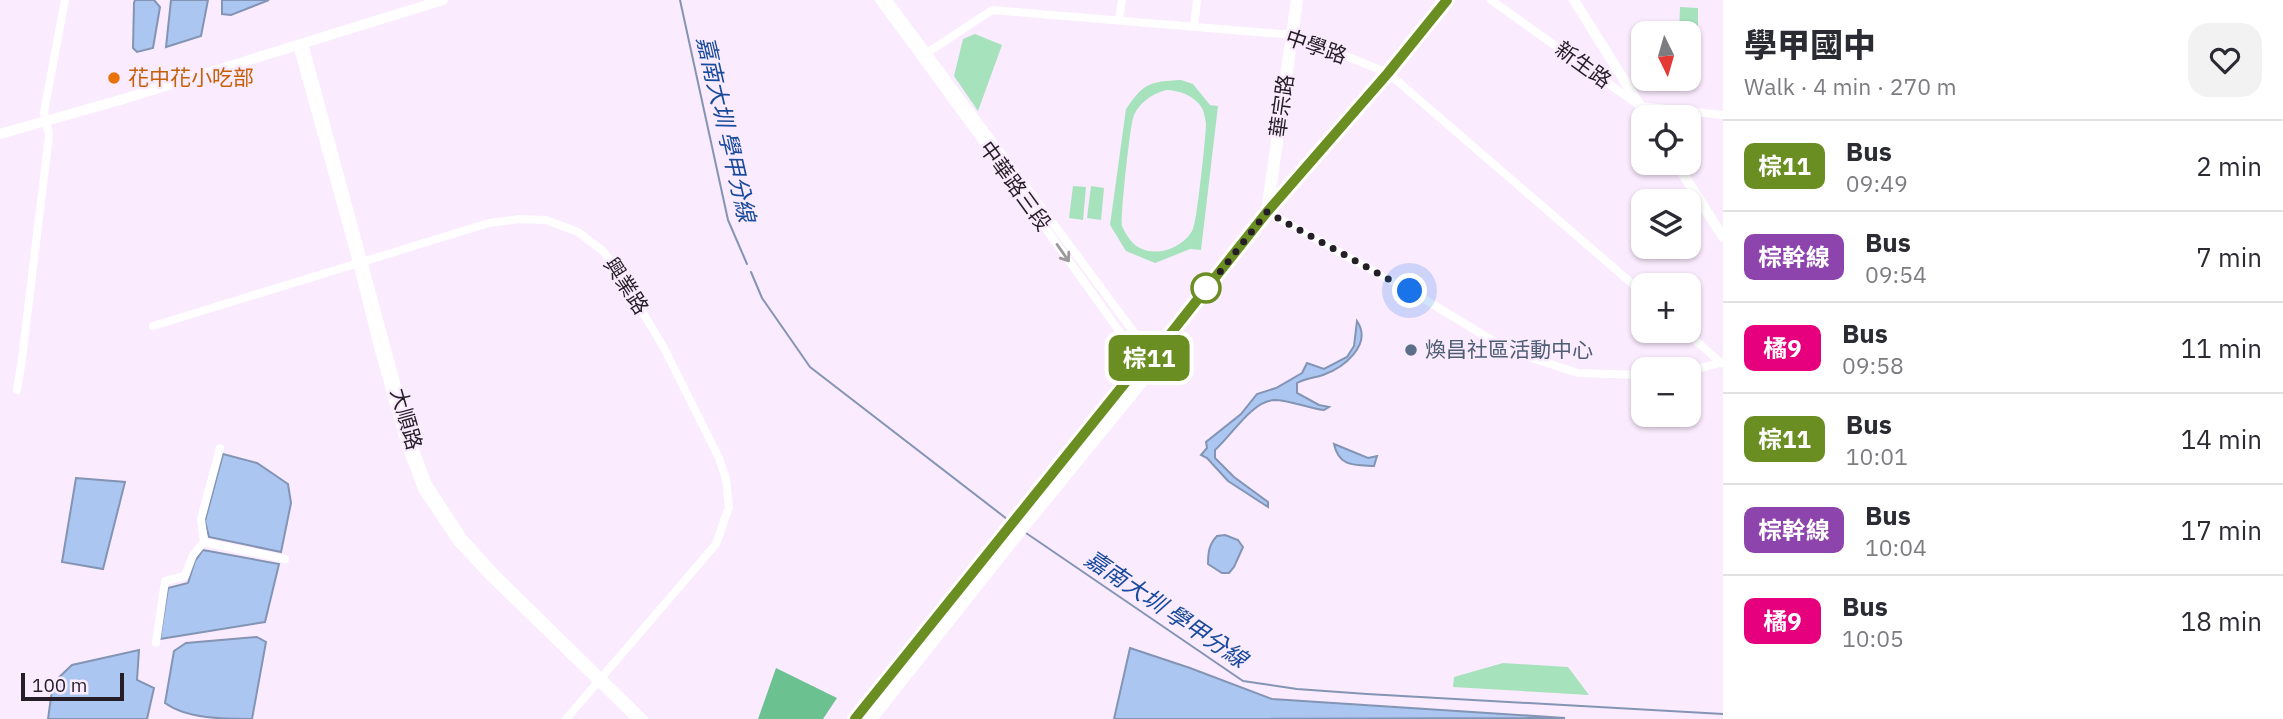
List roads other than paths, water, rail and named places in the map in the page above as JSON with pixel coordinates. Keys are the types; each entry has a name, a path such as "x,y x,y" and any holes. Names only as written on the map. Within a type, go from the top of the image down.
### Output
{"main road":[{"path":"0,134 120,100 443,0"},
{"name":"華宗路","path":"1267,212 1297,0"},
{"path":"1574,0 1639,105"},
{"path":"1684,175 1723,237"},
{"path":"855,719 1018,525 1267,212"},
{"path":"871,719 1018,525"}],"street":[{"path":"17,390 49,135 44,112 65,0"},
{"name":"中華路三段","path":"879,0 924,55 1147,364"},
{"name":"中華路三段","path":"888,0 924,55 1147,364"},
{"path":"1119,20 1122,0"},
{"path":"1194,26 1197,0"},
{"path":"1447,0 1388,73 1267,212 1424,299 1508,350 1578,373 1631,375"},
{"name":"新生路","path":"1491,0 1639,105"},
{"name":"中學路","path":"924,55 992,5 1119,20 1293,35 1388,73 1631,283"},
{"name":"大順路","path":"301,44 412,445 428,484 463,538 636,719"},
{"name":"新生路","path":"1701,113 1723,115"},
{"name":"興業路","path":"153,326 489,223 520,219 546,220 578,232 603,251 664,348 719,458 726,479 729,507 716,544 566,719"},
{"path":"1699,343 1722,363"},
{"path":"1701,368 1722,363"},
{"path":"156,643 164,581 186,576 193,555 204,542 201,519 220,448"},
{"path":"204,542 285,559"},
{"name":"大順路","path":"600,679 644,719"}],"water":[{"path":"135,0 154,0 160,7 153,48 137,52 133,48"},
{"path":"171,0 208,0 201,36 166,47"},
{"path":"222,0 269,0 231,15 222,14"},
{"path":"1357,321 1361,339 1354,354 1331,372 1297,383 1297,393 1319,405 1329,407 1324,410 1280,400 1266,402 1250,413 1215,450 1215,458 1234,477 1268,502 1268,507 1228,481 1201,455 1207,448 1206,442 1241,414 1257,394 1276,388 1302,373 1307,363 1324,369 1347,357 1354,346"},
{"path":"1334,444 1368,458 1377,456 1374,466 1354,465 1344,461 1336,452"},
{"path":"223,454 257,463 288,484 291,503 281,552 209,537 205,521"},
{"path":"76,478 125,482 103,569 62,562"},
{"path":"1225,535 1238,540 1243,547 1229,573 1222,573 1208,564 1212,542 1217,536"},
{"path":"203,550 279,564 265,622 160,639 168,588 188,583 195,561"},
{"path":"257,637 266,642 252,719 195,715 165,703 174,651 186,643"},
{"path":"1130,648 1272,699 1565,718 1114,719"},
{"path":"139,650 137,680 154,688 147,719 48,719 53,683 72,665"}],"waterway":[{"name":"嘉南大圳 學甲分線","path":"680,0 728,220 747,264"},
{"name":"嘉南大圳 學甲分線","path":"751,272 762,298 810,367 1007,519"},
{"name":"嘉南大圳 學甲分線","path":"1026,533 1243,681 1297,689 1367,694 1723,714"}],"place":[{"name":"花中花小吃部","path":"114,78"},
{"name":"煥昌社區活動中心","path":"1411,350"}]}
